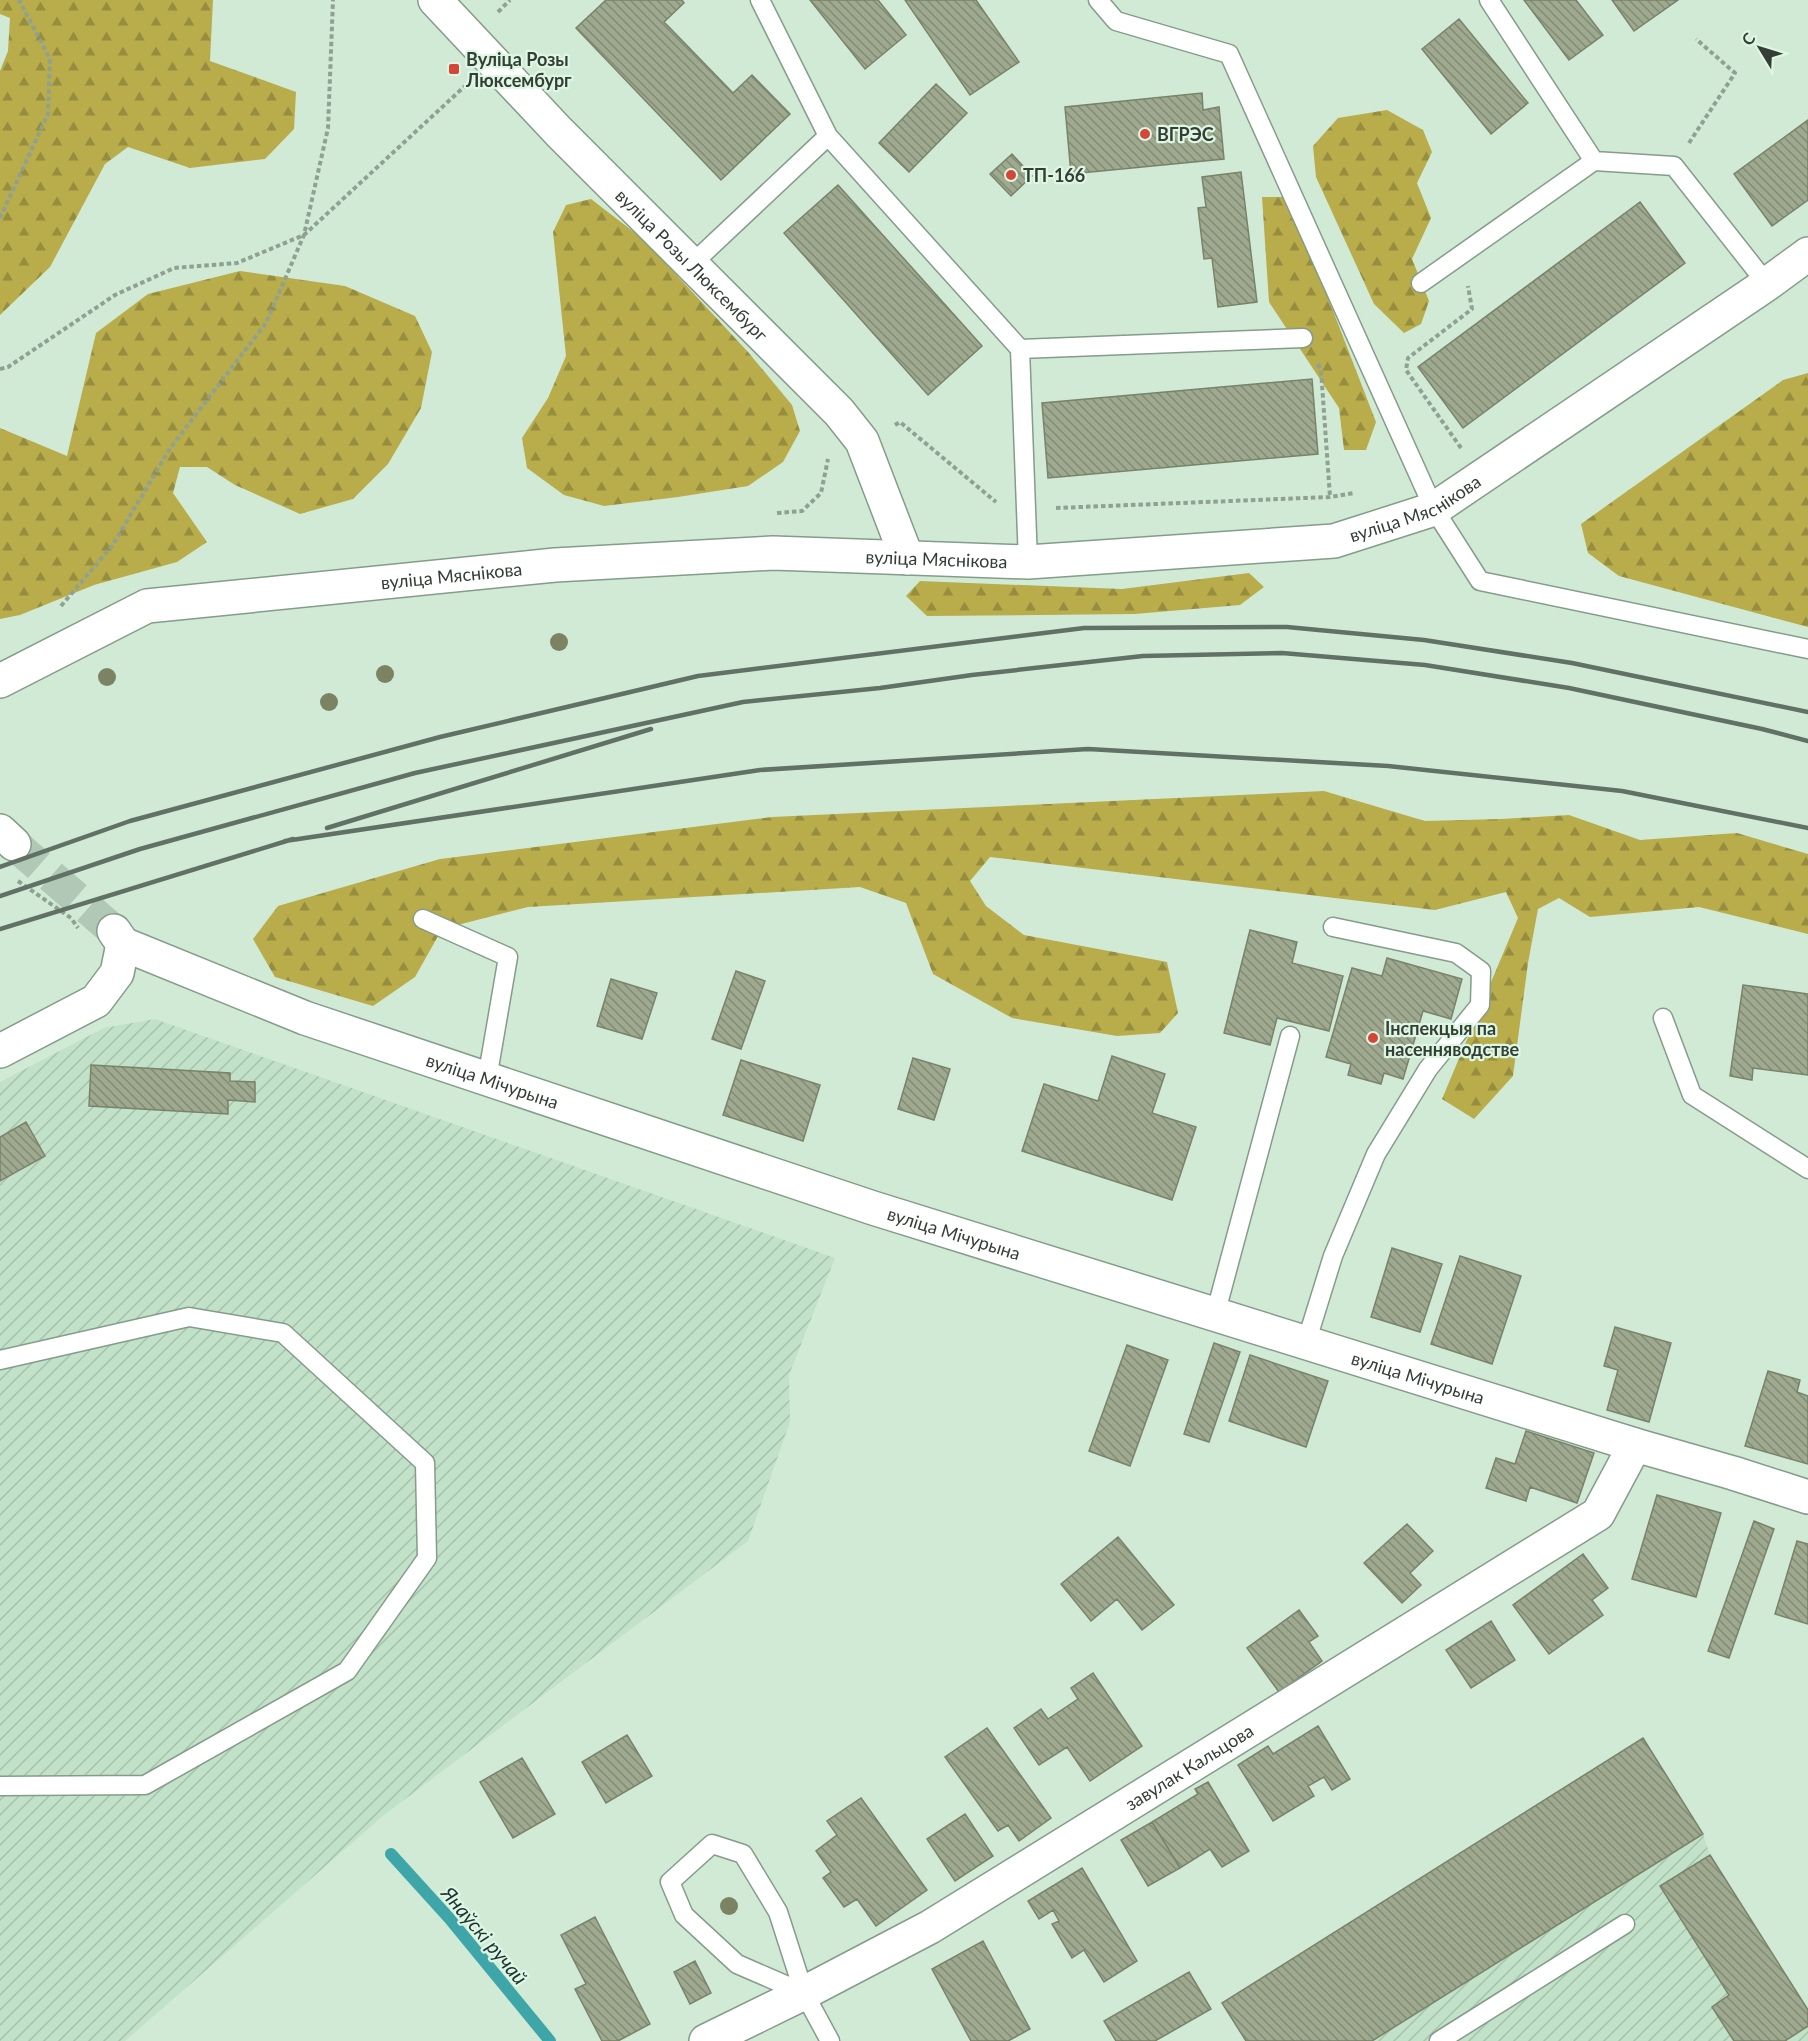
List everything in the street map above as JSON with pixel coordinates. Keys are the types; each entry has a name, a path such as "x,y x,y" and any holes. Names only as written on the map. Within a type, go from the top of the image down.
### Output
{"street":[{"name":"вуліца Розы Люксембург","path":"435,0 559,132 839,412 862,441 907,558"},
{"name":"вуліца Мяснікова","path":"0,681 147,606 555,565 773,553 1028,562 1334,541 1428,496 1767,284 1808,254"},
{"name":"вуліца Мічурына","path":"0,1051 96,1001 117,973 119,938 305,1017 873,1208 1808,1497"},
{"name":"завулак Кальцова","path":"706,2041 930,1927 1598,1514 1635,1445"}],"lane":[{"path":"760,0 828,136 1020,349 1028,562"},
{"path":"1098,0 1116,21 1229,54 1428,496 1480,581 1808,649"},
{"path":"1489,0 1594,161"},
{"path":"692,264 828,136"},
{"path":"1420,283 1594,161 1674,166 1767,284"},
{"path":"1020,349 1303,338"},
{"path":"423,919 508,957 487,1079"},
{"path":"1306,1343 1334,1256 1376,1154 1428,1069 1480,1005 1482,971 1456,953 1333,927"},
{"path":"1663,1018 1692,1095 1808,1169"},
{"path":"1215,1315 1290,1036"},
{"path":"0,1360 189,1317 284,1333 426,1463 427,1558 347,1671 146,1785 0,1786"},
{"path":"804,1993 736,1964 684,1915 670,1882 712,1844 743,1854 778,1912 804,1993 830,2041"},
{"path":"1439,2041 1625,1924"}],"path":[{"path":"0,218 48,114 50,59 20,0"},
{"path":"54,615 112,546 171,447 266,323 304,235 328,128 333,0"},
{"path":"1674,166 1735,73 1696,39"},
{"path":"0,369 8,367 115,295 174,268 237,263 304,235 492,61"},
{"path":"1428,496 1465,453 1406,370 1407,358 1472,309 1461,254"},
{"path":"1303,338 1321,370 1330,496"},
{"path":"768,514 802,511 821,493 828,456 900,422 997,504 1026,509 1330,496 1364,491"},
{"path":"8,850 81,931"}],"shaded area":[{"path":"155,1019 835,1258 789,1375 790,1422 748,1541 384,1815 125,2041 0,2041 0,1082 104,1028"},
{"path":"1643,1738 1703,1834 1710,1855 1808,2010 1808,2041 1246,2041 1222,2003"}],"green space":[{"path":"0,0 213,0 210,61 296,92 294,129 265,159 190,168 128,147 105,164 50,267 0,315 0,71 8,51 10,18 0,14"},
{"path":"1387,110 1423,130 1432,152 1417,183 1431,218 1412,259 1429,301 1421,324 1404,333 1374,304 1316,177 1313,146 1338,118"},
{"path":"1262,197 1289,197 1376,422 1366,450 1344,450 1339,408 1269,302"},
{"path":"591,199 643,239 748,352 792,405 800,431 783,462 748,486 604,506 564,495 527,468 522,438 548,398 566,356 553,232 566,205"},
{"path":"240,271 345,286 415,316 432,352 421,408 388,464 353,499 300,514 235,485 207,467 180,467 173,493 207,542 177,562 94,585 20,615 0,619 0,428 67,456 96,333 148,294"},
{"path":"1808,373 1808,627 1619,576 1588,553 1581,524 1783,380"},
{"path":"1249,573 1264,587 1240,605 1135,614 927,616 906,596 920,581 1122,589"},
{"path":"1324,791 1425,821 1569,815 1640,840 1737,833 1808,854 1808,934 1699,907 1590,917 1559,898 1538,909 1528,963 1513,1076 1474,1119 1442,1099 1518,918 1506,892 1435,910 990,857 970,881 986,906 1024,935 1167,962 1178,1013 1160,1033 1117,1036 1012,1018 933,974 906,903 860,887 528,907 442,929 415,977 373,1006 275,977 253,939 278,906 440,859 772,817"}],"building":[{"path":"606,0 682,0 684,3 664,22 733,93 752,75 790,114 721,180 576,28"},
{"path":"810,0 878,0 906,35 865,69"},
{"path":"905,0 976,0 1019,62 970,95"},
{"path":"1524,0 1576,0 1603,35 1569,60"},
{"path":"1612,0 1678,0 1634,31"},
{"path":"1459,19 1528,103 1491,134 1422,49"},
{"path":"936,84 967,113 909,172 879,143"},
{"name":"ВГРЭС","path":"1202,93 1203,110 1219,107 1224,159 1071,174 1065,107"},
{"path":"1808,120 1808,200 1772,226 1734,174"},
{"name":"ТП-166","path":"1012,154 1032,176 1011,196 990,174"},
{"path":"1241,172 1257,302 1218,307 1212,258 1204,259 1198,208 1206,207 1202,177"},
{"path":"838,185 982,346 928,395 784,233"},
{"path":"1640,202 1685,263 1463,428 1418,367"},
{"path":"1312,379 1318,454 1048,478 1042,403"},
{"path":"1250,930 1297,942 1292,963 1343,976 1329,1031 1277,1018 1270,1045 1224,1033"},
{"name":"Інспекцыя па насенняводстве","path":"1387,958 1462,979 1451,1019 1423,1011 1403,1079 1384,1073 1381,1084 1348,1075 1351,1064 1326,1057 1352,968 1382,976"},
{"path":"736,971 765,981 741,1049 712,1039"},
{"path":"611,979 657,993 642,1039 597,1026"},
{"path":"1743,985 1808,994 1808,1075 1753,1068 1752,1080 1730,1076"},
{"path":"1112,1056 1165,1074 1152,1113 1196,1127 1172,1200 1022,1151 1044,1084 1098,1101"},
{"path":"913,1058 950,1069 934,1120 898,1109"},
{"path":"741,1060 820,1085 803,1141 723,1115"},
{"path":"91,1065 230,1073 230,1081 255,1082 255,1102 228,1100 228,1114 89,1106"},
{"path":"26,1122 45,1156 0,1181 0,1137"},
{"path":"1392,1248 1442,1264 1420,1332 1371,1317"},
{"path":"1460,1256 1521,1276 1492,1364 1431,1344"},
{"path":"1615,1327 1671,1343 1649,1422 1607,1410 1618,1370 1604,1366"},
{"path":"1214,1343 1240,1352 1209,1442 1184,1434"},
{"path":"1127,1345 1168,1360 1130,1466 1089,1451"},
{"path":"1250,1355 1328,1381 1306,1447 1229,1421"},
{"path":"1768,1371 1800,1380 1797,1392 1808,1396 1808,1464 1745,1446"},
{"path":"1526,1431 1594,1453 1577,1503 1530,1487 1526,1501 1486,1488 1496,1458 1515,1464"},
{"path":"1657,1495 1721,1513 1696,1597 1632,1579"},
{"path":"1754,1521 1774,1529 1729,1658 1708,1651"},
{"path":"1407,1524 1433,1551 1410,1573 1421,1585 1402,1603 1364,1563"},
{"path":"1118,1537 1174,1605 1142,1630 1117,1599 1091,1621 1061,1584"},
{"path":"1797,1541 1808,1544 1808,1624 1775,1614"},
{"path":"1583,1554 1608,1588 1592,1600 1603,1615 1549,1654 1513,1605"},
{"path":"1299,1610 1318,1636 1309,1642 1322,1661 1279,1692 1247,1648"},
{"path":"1491,1621 1515,1660 1471,1688 1446,1650"},
{"path":"1093,1673 1142,1746 1090,1781 1067,1747 1039,1765 1014,1728 1041,1709 1048,1719 1078,1699 1071,1688"},
{"path":"1318,1726 1350,1779 1332,1790 1324,1777 1308,1786 1314,1796 1273,1821 1238,1765 1268,1746 1273,1754"},
{"path":"987,1728 1051,1818 1019,1841 1008,1825 998,1831 945,1757"},
{"path":"627,1735 652,1776 606,1803 582,1762"},
{"path":"1643,1738 1703,1834 1372,2041 1246,2041 1222,2003"},
{"path":"522,1758 555,1814 513,1838 480,1782"},
{"path":"1208,1782 1249,1851 1222,1867 1210,1849 1180,1868 1152,1822 1198,1794 1195,1789"},
{"path":"861,1798 927,1890 876,1926 857,1899 844,1907 823,1878 831,1872 816,1851 837,1835 827,1821"},
{"path":"965,1814 993,1856 955,1881 927,1839"},
{"path":"1152,1822 1180,1868 1148,1886 1121,1840"},
{"path":"1710,1855 1808,2010 1808,2026 1785,2041 1734,2041 1712,2007 1729,1995 1660,1886"},
{"path":"1082,1868 1137,1961 1104,1982 1084,1950 1072,1958 1052,1924 1059,1921 1053,1910 1039,1919 1028,1901"},
{"path":"595,1917 650,2024 618,2041 602,2041 575,1989 586,1984 561,1935"},
{"path":"983,1941 1030,2029 1008,2041 971,2041 932,1969"},
{"path":"695,1961 711,1993 690,2004 674,1972"},
{"path":"1189,1972 1211,2009 1155,2041 1116,2041 1104,2021"}],"waterway":[{"name":"Янаўскі ручай","path":"391,1854 449,1918 550,2041"}],"tunnel":[{"path":"14,844 114,931"}],"railway":[{"path":"0,867 130,821 440,737 698,676 1084,628 1287,627 1424,640 1572,663 1808,712"},
{"path":"0,896 140,849 415,773 743,702 1143,656 1282,653 1425,665 1569,688 1808,741"},
{"path":"327,828 651,729"},
{"path":"285,841 760,770 1088,749 1388,766 1622,791 1808,828"},
{"path":"0,929 293,839"}],"place":[{"name":"Вуліца Розы Люксембург","path":"454,69"},
{"name":"ВГРЭС","path":"1145,134"},
{"name":"ТП-166","path":"1011,175"},
{"name":"Інспекцыя па насенняводстве","path":"1373,1038"}]}
